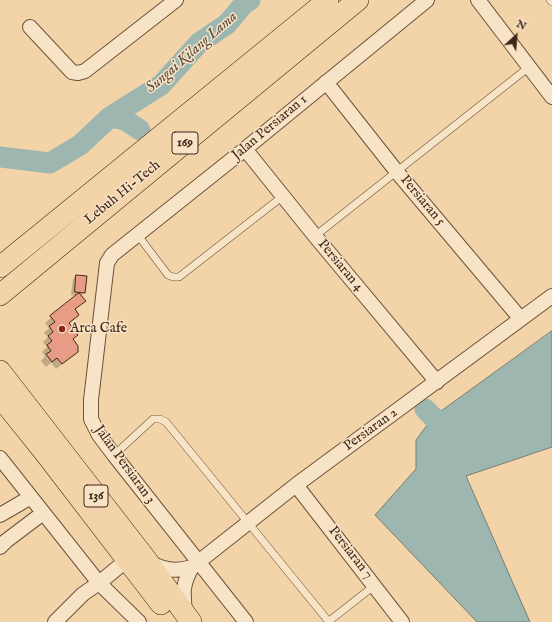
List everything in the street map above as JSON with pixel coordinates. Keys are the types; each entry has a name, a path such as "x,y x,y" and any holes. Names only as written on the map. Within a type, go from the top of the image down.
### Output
{"main road":[{"name":"Lebuh Hi-Tech","path":"0,267 328,0"},
{"name":"Lebuh Hi-Tech","path":"4,294 358,0"},
{"name":"136","path":"0,371 136,559"},
{"name":"136","path":"0,396 45,452 136,559 184,620"}],"street":[{"name":"Jalan Persiaran 1","path":"112,255 245,149 427,0"},
{"path":"478,0 552,97"},
{"path":"30,27 72,72 78,73 85,71 168,2"},
{"name":"Persiaran 5","path":"326,82 397,172 520,318"},
{"name":"Persiaran 4","path":"245,149 315,236 437,382"},
{"name":"Jalan Persiaran 3","path":"112,255 107,263 91,400 91,419 99,435 196,565 246,622"},
{"name":"Persiaran 2","path":"196,565 296,485 437,382 520,318 552,296"},
{"path":"0,458 99,583 139,622"},
{"name":"Persiaran 7","path":"296,485 402,622"},
{"path":"0,515 31,497"},
{"path":"0,547 43,513"},
{"path":"56,622 83,594 136,559 165,570 181,570 196,565"},
{"path":"184,620 183,595 186,579 196,565"}],"lane":[{"path":"315,236 529,67"},
{"path":"137,234 168,274 173,277 179,277 283,196"},
{"path":"114,455 153,419 160,419 166,422 328,622 374,585"}],"water":[{"path":"552,331 552,447 466,476 530,622 477,622 375,515 416,469 416,440 433,417"}],"building":[{"path":"76,275 87,276 85,293 75,292"},
{"name":"Arca Cafe","path":"79,293 86,301 75,309 79,315 69,323 78,335 73,339 78,346 78,352 62,364 57,358 52,362 46,354 51,351 47,345 52,341 48,336 53,332 49,326 55,322 50,316"}],"waterway":[{"name":"Sungai Kilang Lama","path":"0,157 50,163 80,145 110,117 161,85 199,43 227,24 244,4 250,0"},
{"name":"Sungai Kilang Lama","path":"110,117 125,120 140,130"},
{"path":"425,409 453,437"}],"place":[{"name":"Arca Cafe","path":"62,329"}]}
